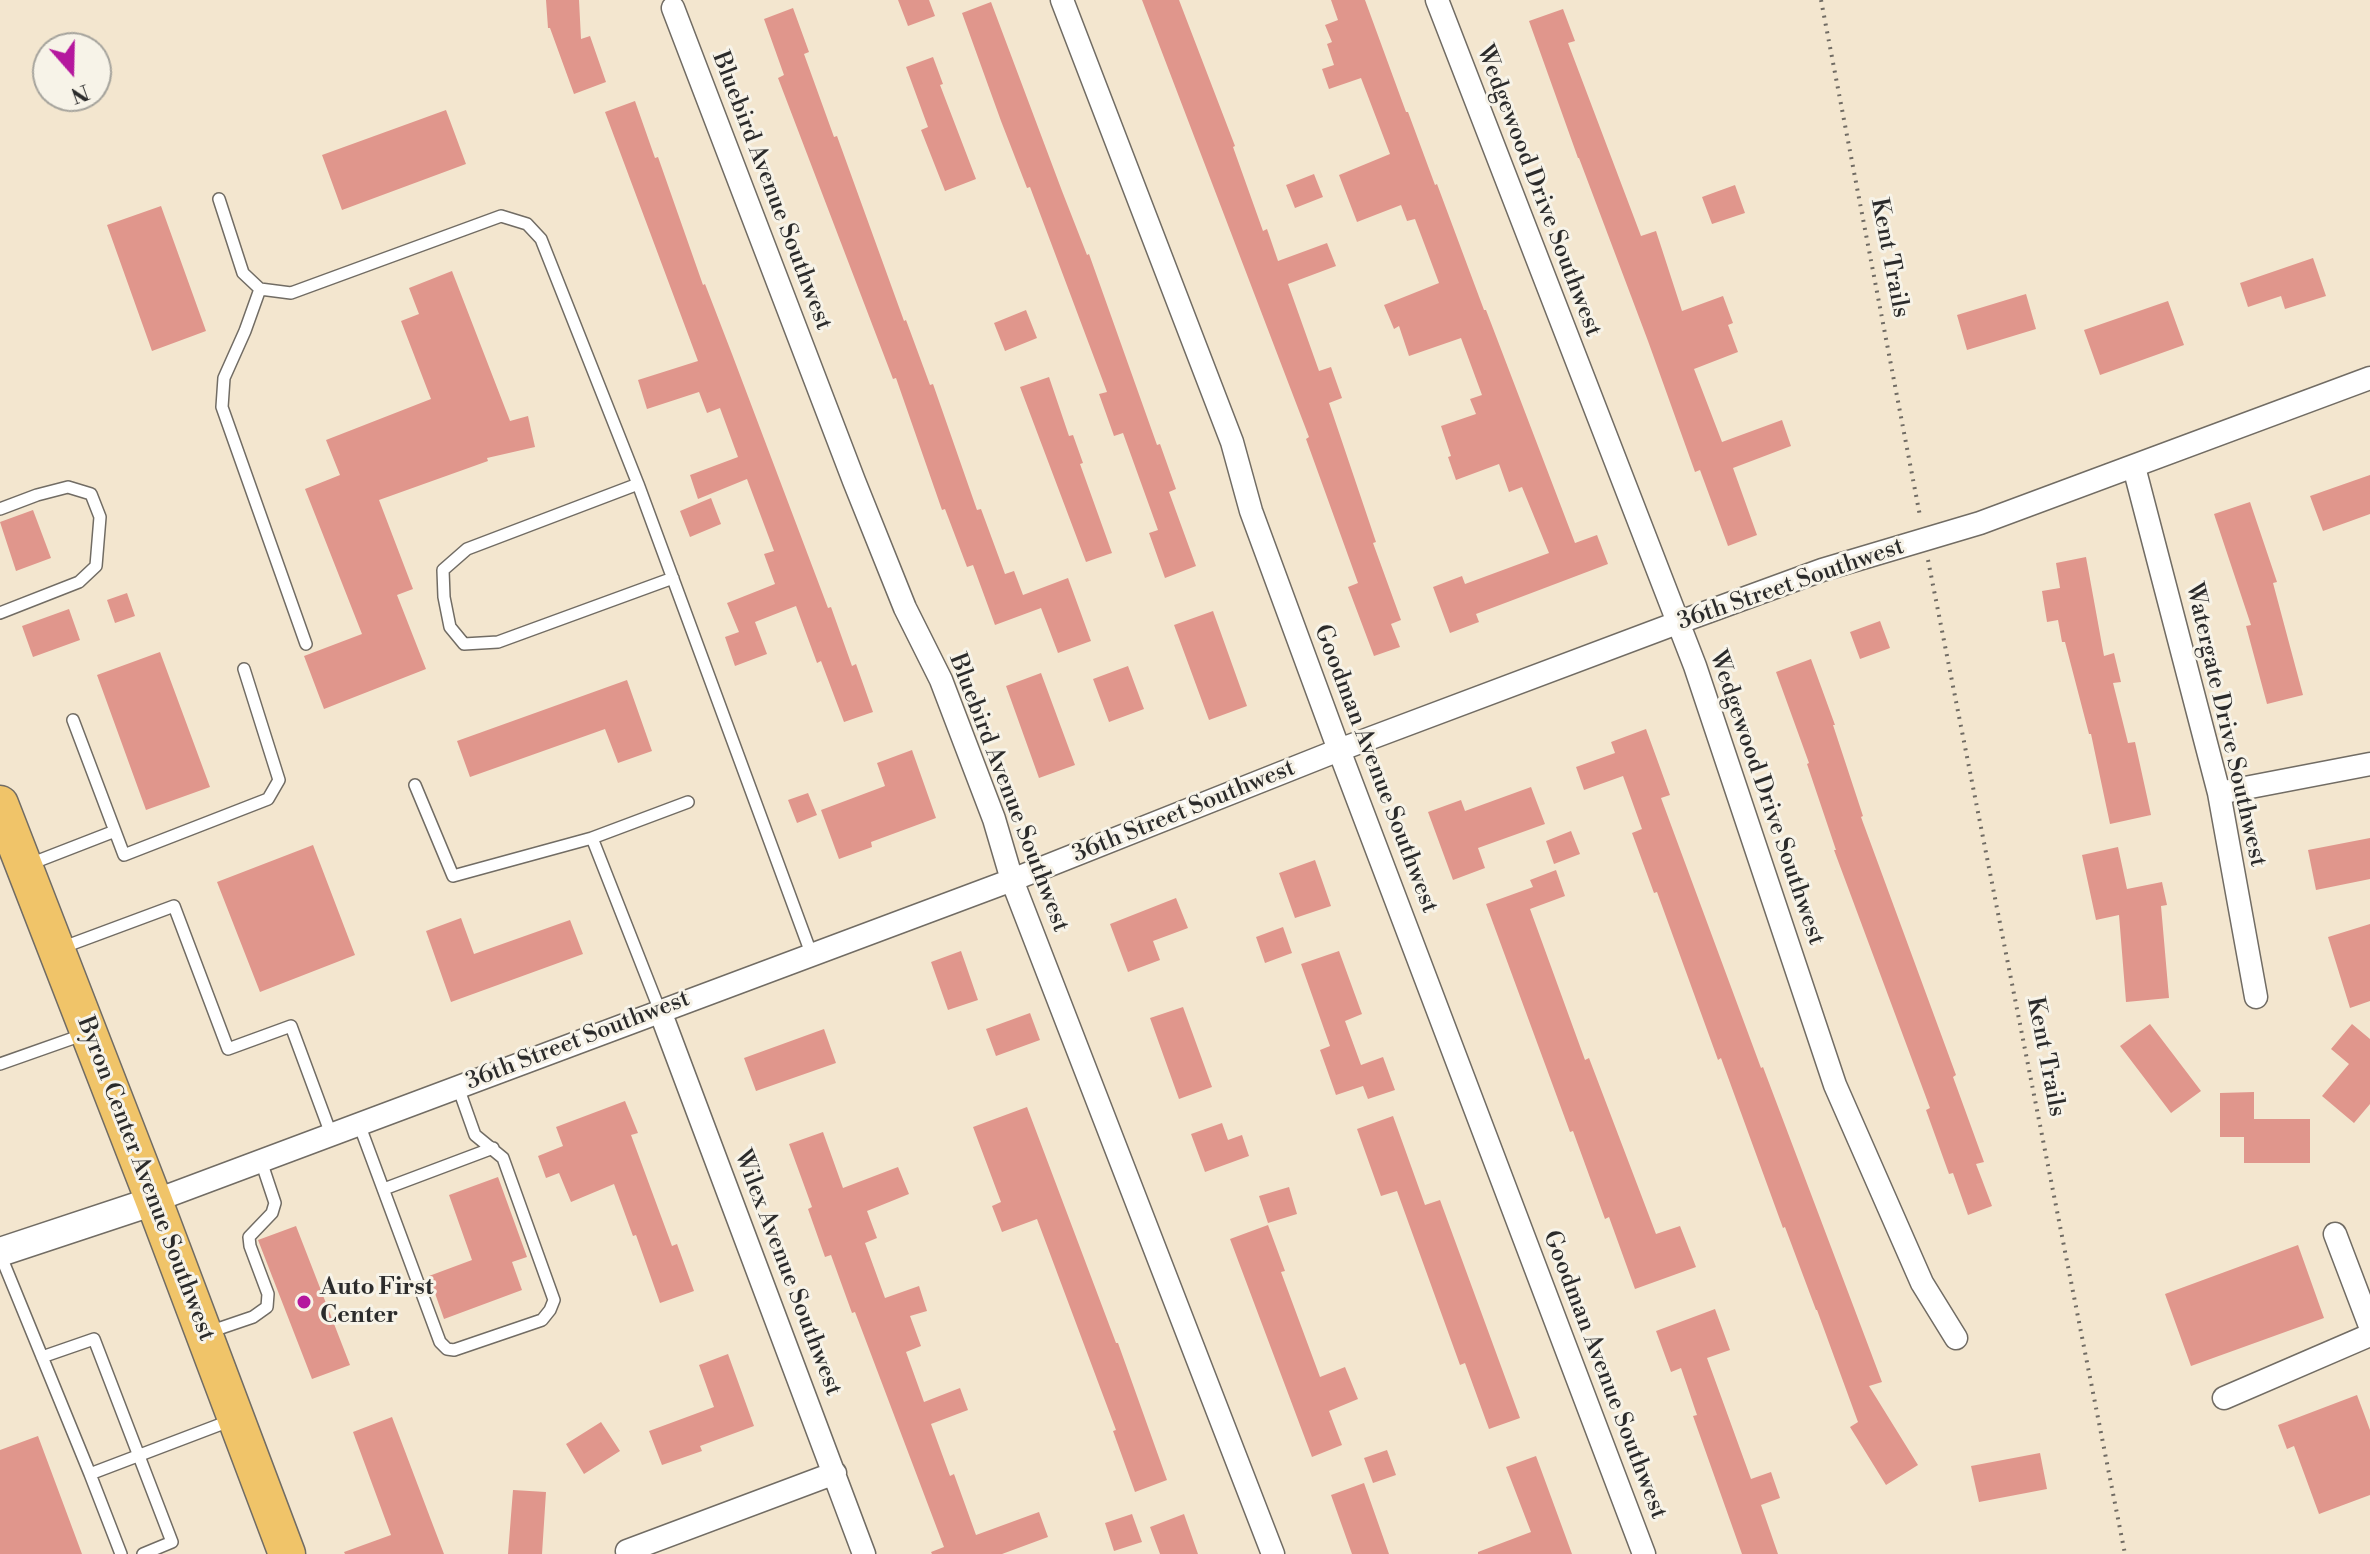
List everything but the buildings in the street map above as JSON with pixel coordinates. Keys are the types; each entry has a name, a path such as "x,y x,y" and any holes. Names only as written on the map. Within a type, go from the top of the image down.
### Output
{"main road":[{"name":"Byron Center Avenue Southwest","path":"0,804 287,1554"}],"street":[{"name":"Goodman Avenue Southwest","path":"1062,0 1232,442 1251,511 1339,750 1644,1554"},
{"name":"Wedgewood Drive Southwest","path":"1437,0 1695,666 1835,1085 1922,1283 1956,1338"},
{"name":"Bluebird Avenue Southwest","path":"673,8 854,481 905,608 941,680 994,819 1012,880 1273,1554"},
{"name":"36th Street Southwest","path":"0,1253 154,1201 1012,880 1339,750 1677,623 1822,570 1980,523 2370,378"},
{"name":"Watergate Drive Southwest","path":"2134,467 2219,793 2256,997"},
{"path":"2219,793 2370,764"},
{"name":"Wilex Avenue Southwest","path":"660,1011 864,1554"},
{"path":"2335,1234 2370,1326"},
{"path":"2224,1398 2370,1335"},
{"path":"627,1551 835,1473"}],"lane":[{"path":"219,199 243,273 260,289 291,293 501,216 527,224 541,239 638,484 811,953"},
{"path":"260,289 224,378 222,407 306,644"},
{"path":"638,484 467,549 443,570 450,627 464,644 498,642 673,578"},
{"path":"0,509 68,487 91,494 100,517 96,566 79,582 0,613"},
{"path":"73,720 124,855 268,799 279,780 244,669"},
{"path":"415,785 453,876 592,838 688,802"},
{"path":"24,866 115,831"},
{"path":"592,838 660,1011"},
{"path":"57,950 174,906 228,1049 291,1026 331,1134"},
{"path":"0,1064 89,1032"},
{"path":"359,1124 440,1342 447,1349 454,1350 542,1320 554,1300 503,1158 475,1135 458,1087"},
{"path":"384,1189 493,1148"},
{"path":"204,1334 253,1317 267,1307 268,1294 249,1237 272,1213 275,1203 261,1161"},
{"path":"0,1253 121,1554"},
{"path":"42,1357 94,1339 172,1542 143,1554"},
{"path":"90,1474 237,1419"}],"path":[{"name":"Kent Trails","path":"1821,0 1921,522"},
{"name":"Kent Trails","path":"1930,567 2125,1554"}],"place":[{"name":"Auto First Center","path":"304,1302"}]}
